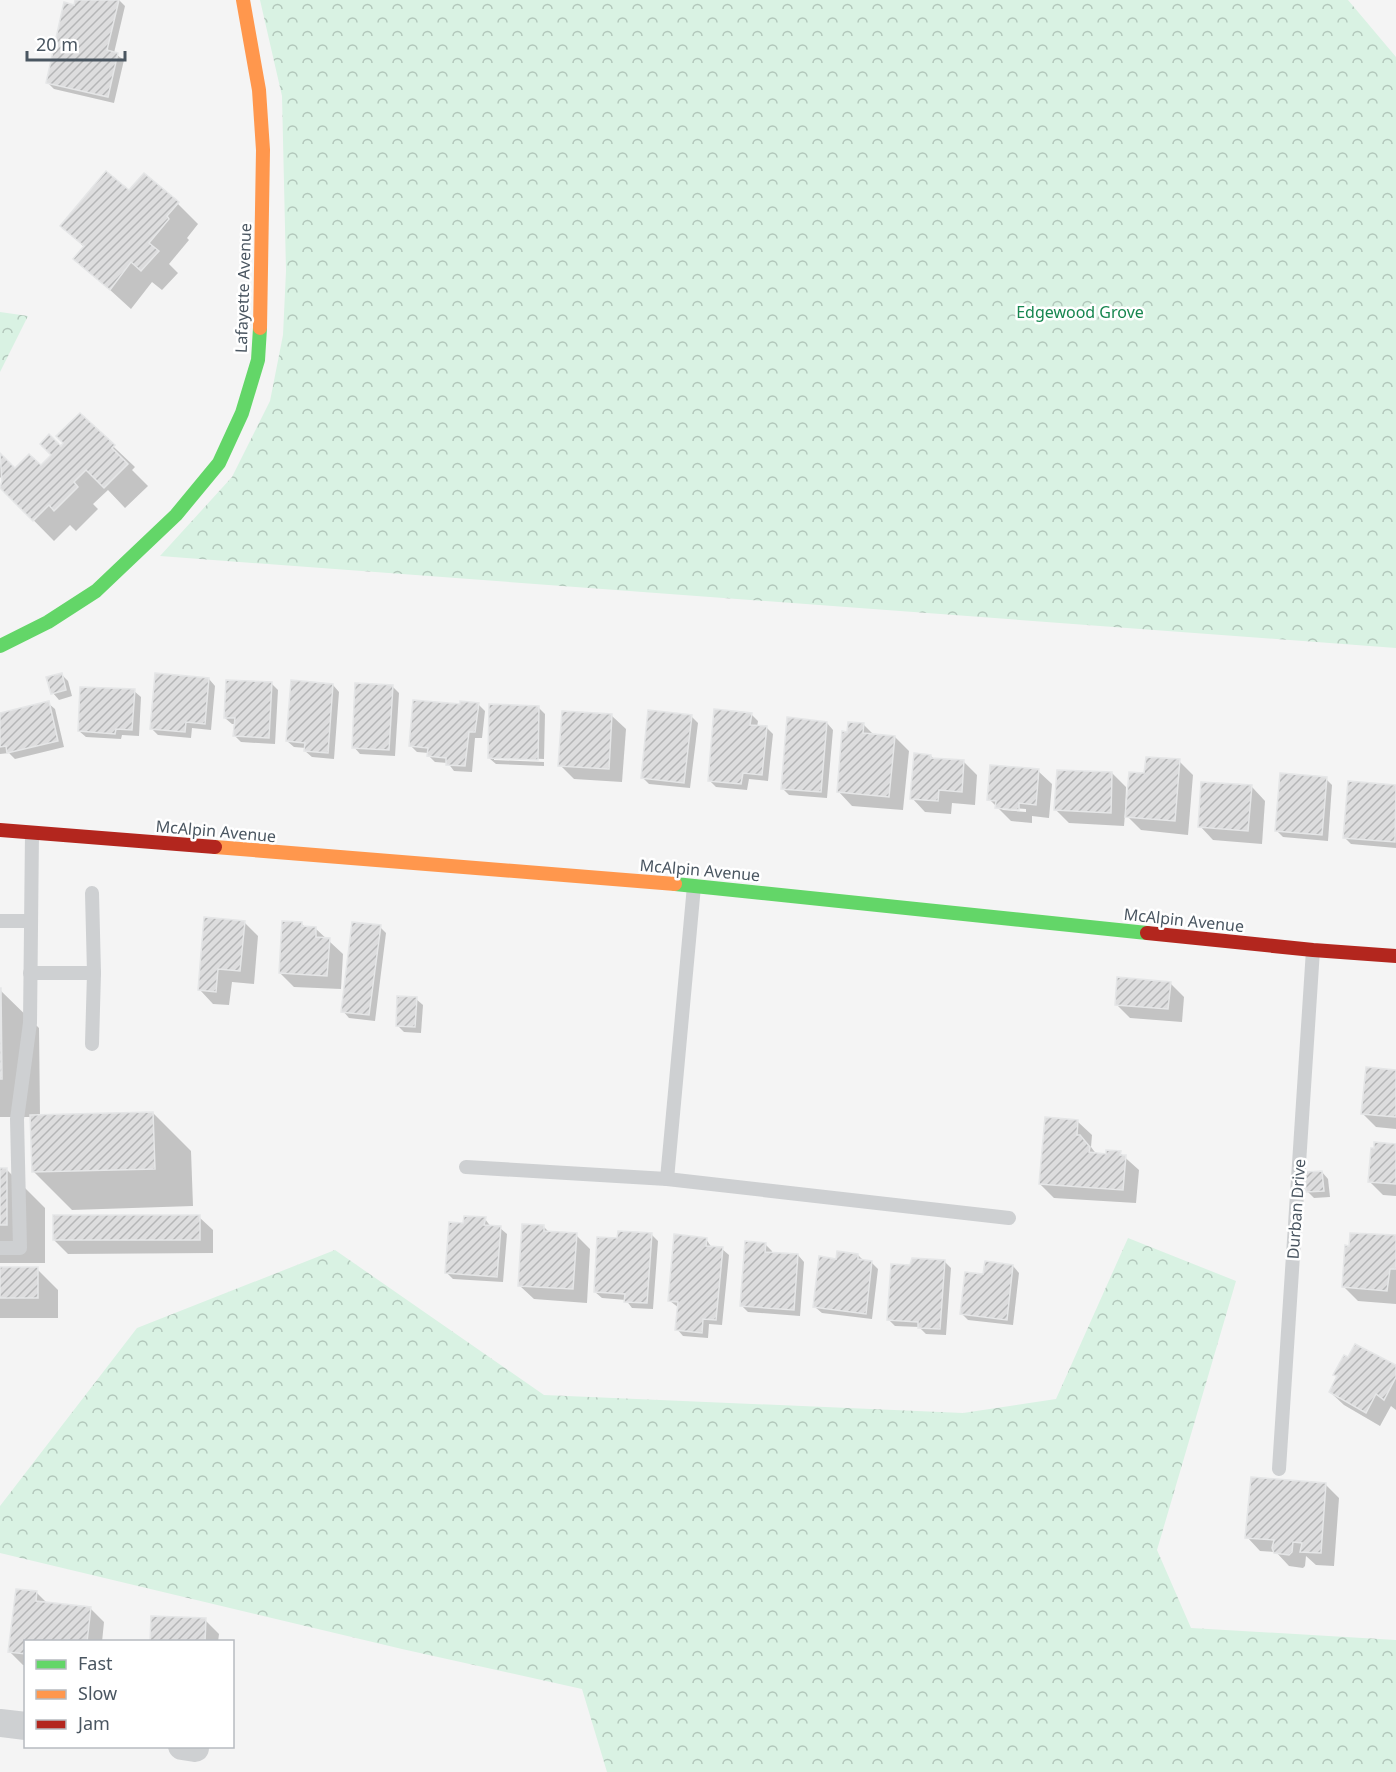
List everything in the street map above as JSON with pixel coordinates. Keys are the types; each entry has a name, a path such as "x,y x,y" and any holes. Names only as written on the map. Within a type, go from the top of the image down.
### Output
{"street":[{"name":"Lafayette Avenue","path":"0,646 48,622 96,591 176,515 219,463 243,413 258,360 263,150 259,90 243,0"},
{"name":"McAlpin Avenue","path":"0,830 694,886 1313,950 1396,956"},
{"path":"0,1723 24,1726"}],"lane":[{"path":"0,1248 20,1248 17,1119 30,1023 32,833"},
{"path":"667,1179 694,886"},
{"path":"92,893 94,974 92,1044"},
{"path":"0,921 31,921"},
{"name":"Durban Drive","path":"1279,1469 1313,950"},
{"path":"30,973 94,974"},
{"path":"466,1167 667,1179 1009,1218"}],"green space":[{"name":"Edgewood Grove","path":"260,0 1348,0 1396,57 1396,648 160,556 232,477 270,401 283,335 286,271 282,96"},
{"path":"0,312 28,316 0,372"},
{"path":"1128,1238 1236,1281 1157,1550 1191,1628 1396,1640 1396,1772 607,1772 582,1689 402,1649 0,1553 0,1506 137,1328 335,1250 544,1395 963,1413 1056,1399"}],"building":[{"path":"75,0 119,0 107,50 118,53 108,97 46,83 64,2 74,5"},
{"path":"106,171 129,190 144,173 179,202 167,216 169,219 149,243 159,251 141,271 131,262 110,290 73,259 84,246 60,226"},
{"path":"80,413 115,445 112,448 128,464 104,488 86,470 74,482 78,487 54,511 49,505 33,521 0,488 2,481 0,453 15,468 29,454 41,465 51,455 40,444 49,434 61,446 63,443 56,436"},
{"path":"62,673 66,690 51,694 46,677"},
{"path":"155,673 209,678 205,724 186,722 185,732 150,729"},
{"path":"226,680 272,682 269,738 233,736 235,718 224,718"},
{"path":"291,680 333,684 328,753 304,751 305,743 286,741"},
{"path":"355,683 393,685 389,750 352,748"},
{"path":"80,687 135,689 132,730 116,729 115,734 78,731"},
{"path":"413,700 460,704 460,701 479,703 475,732 469,732 465,766 446,765 446,758 427,756 428,748 409,746"},
{"path":"49,701 58,741 7,753 6,746 0,747 0,713"},
{"path":"489,704 539,706 538,760 488,758"},
{"path":"714,709 752,713 750,725 767,726 762,775 743,773 741,784 708,781"},
{"path":"648,710 692,715 684,783 641,778"},
{"path":"562,711 612,714 609,769 558,766"},
{"path":"787,717 827,722 821,792 781,789"},
{"path":"848,722 864,723 863,733 895,736 889,797 837,792 842,731 847,732"},
{"path":"914,753 931,755 931,758 964,760 962,792 939,790 938,801 910,799"},
{"path":"1146,757 1180,759 1175,821 1125,817 1129,772 1144,773"},
{"path":"990,765 1039,769 1036,805 1019,803 1019,810 995,808 996,801 987,800"},
{"path":"1057,770 1112,772 1111,813 1054,810"},
{"path":"1280,773 1327,777 1322,835 1275,831"},
{"path":"1348,781 1396,785 1395,842 1343,838"},
{"path":"1201,782 1252,785 1248,831 1198,827"},
{"path":"204,917 245,921 240,971 218,969 216,992 198,990"},
{"path":"282,921 302,922 302,926 316,927 316,937 330,938 327,976 279,973"},
{"path":"352,922 381,925 369,1015 341,1012"},
{"path":"1117,977 1171,982 1168,1009 1115,1005"},
{"path":"1,988 2,1079 0,1079"},
{"path":"397,996 417,997 415,1027 396,1026"},
{"path":"1366,1067 1396,1070 1396,1117 1361,1114"},
{"path":"153,1112 155,1169 32,1172 30,1115"},
{"path":"1045,1117 1078,1120 1077,1135 1080,1135 1090,1147 1089,1152 1106,1154 1106,1150 1121,1151 1120,1155 1126,1155 1123,1190 1039,1184"},
{"path":"1374,1142 1396,1144 1396,1184 1368,1182 1371,1148 1374,1148"},
{"path":"0,1168 7,1168 7,1225 0,1225"},
{"path":"1322,1171 1324,1191 1306,1192 1305,1172"},
{"path":"53,1215 200,1215 200,1240 53,1240"},
{"path":"464,1216 486,1217 484,1225 501,1226 497,1277 445,1273 449,1222 463,1223"},
{"path":"522,1224 544,1225 544,1231 577,1233 573,1289 518,1286"},
{"path":"618,1231 652,1233 647,1303 624,1302 625,1294 594,1292 597,1237 617,1238"},
{"path":"1350,1233 1396,1235 1396,1269 1390,1269 1387,1291 1342,1287 1345,1245 1349,1246"},
{"path":"674,1234 707,1238 706,1246 723,1247 716,1320 703,1319 702,1333 675,1330 678,1302 668,1301"},
{"path":"745,1241 766,1243 765,1252 798,1254 794,1310 740,1306"},
{"path":"837,1251 858,1254 858,1259 872,1261 866,1314 813,1307 819,1256 836,1259"},
{"path":"912,1258 945,1260 940,1329 918,1328 918,1322 887,1320 891,1264 910,1265"},
{"path":"985,1261 1013,1265 1007,1320 960,1314 965,1272 983,1274"},
{"path":"0,1267 38,1267 38,1298 0,1298"},
{"path":"1355,1344 1396,1365 1396,1377 1384,1400 1376,1394 1366,1413 1329,1392 1337,1376 1333,1375 1344,1355 1348,1357"},
{"path":"1251,1477 1326,1483 1321,1553 1300,1552 1302,1543 1293,1542 1292,1552 1289,1555 1274,1553 1272,1548 1274,1540 1245,1538"},
{"path":"16,1589 37,1591 36,1601 91,1607 87,1640 24,1640 24,1654 8,1652"},
{"path":"151,1616 206,1618 205,1640 150,1640"}],"traffic: fast":[{"path":"0,646 48,622 96,591 176,515 219,463 242,413 258,360 260,328"},
{"path":"675,884 1147,933"}],"traffic: slow":[{"path":"243,0 259,90 263,150 260,328"},
{"path":"215,847 675,884"}],"traffic: jam":[{"path":"0,830 215,847"},
{"path":"1147,933 1396,956"}]}
